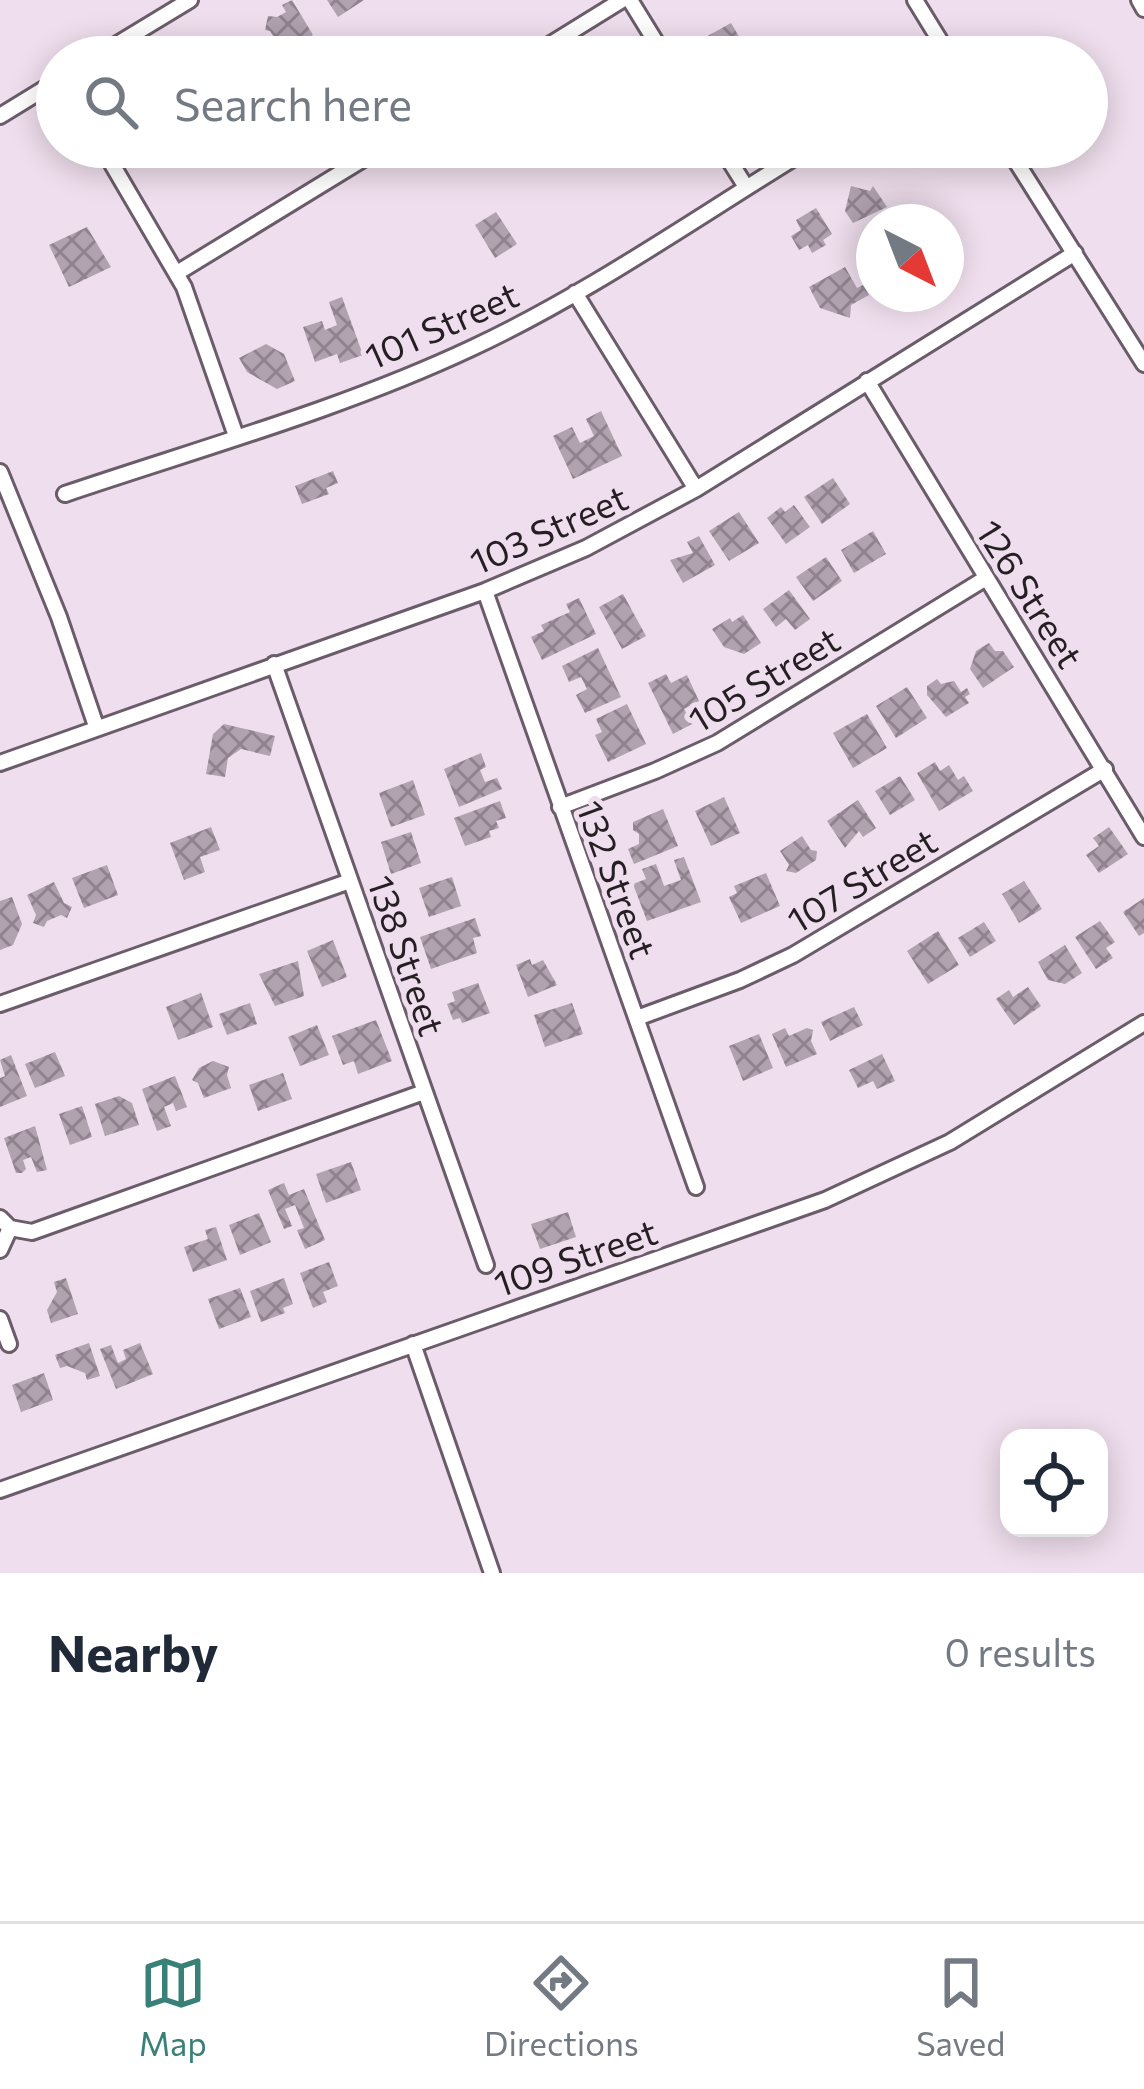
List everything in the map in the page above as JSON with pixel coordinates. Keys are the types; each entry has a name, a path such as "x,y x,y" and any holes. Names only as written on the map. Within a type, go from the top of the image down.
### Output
{"street":[{"path":"131,36 190,0"},
{"path":"565,36 626,0 651,36"},
{"path":"914,0 937,36"},
{"path":"1139,0 1144,9"},
{"path":"0,116 36,94"},
{"path":"114,168 177,273 209,350 236,436"},
{"path":"177,273 349,168"},
{"path":"734,168 746,188"},
{"name":"101 Street","path":"65,494 434,365 575,293 778,168"},
{"path":"1020,168 1144,364"},
{"name":"103 Street","path":"0,763 485,590 586,548 696,489 1075,254"},
{"path":"575,293 696,489"},
{"name":"126 Street","path":"867,381 1144,837"},
{"path":"0,472 59,617 96,727"},
{"name":"105 Street","path":"560,807 717,743 986,578"},
{"name":"132 Street","path":"485,590 696,1187"},
{"name":"138 Street","path":"274,664 486,1265"},
{"name":"107 Street","path":"637,1018 793,955 1105,770"},
{"path":"0,1004 350,881"},
{"name":"109 Street","path":"0,1490 873,1180 950,1142 1144,1023"},
{"path":"0,1250 5,1223 21,1232 42,1228 424,1092"},
{"path":"0,1319 9,1344"},
{"path":"413,1344 492,1573"}],"building":[{"path":"292,0 313,35 273,36 265,30 268,16 286,12 282,5"},
{"path":"327,0 364,0 338,17"},
{"path":"731,23 739,36 708,36"},
{"path":"851,186 870,191 873,186 885,204 856,204 853,223 845,211"},
{"path":"816,208 832,234 823,240 826,245 812,253 808,245 799,250 791,236 801,230 796,220"},
{"path":"496,212 517,244 495,258 475,225"},
{"path":"87,227 111,267 69,287 49,245"},
{"path":"845,267 856,286 850,318 820,308 809,287"},
{"path":"342,297 363,355 340,363 337,354 315,362 303,327 322,321 325,330 337,325 329,302"},
{"path":"266,344 284,354 295,381 277,389 247,372 239,358"},
{"path":"601,411 622,456 573,479 553,436 572,427 580,443 594,436 586,419"},
{"path":"333,471 338,483 326,488 329,494 302,504 295,486"},
{"path":"833,478 850,504 822,524 804,497"},
{"path":"794,505 810,527 786,544 767,518 781,507 785,512"},
{"path":"739,512 759,543 729,561 709,531"},
{"path":"873,531 886,554 854,573 841,550"},
{"path":"699,536 715,565 683,583 670,560 693,553 687,542"},
{"path":"826,557 842,581 813,601 796,577"},
{"path":"789,590 810,619 795,630 786,619 776,627 763,609"},
{"path":"623,594 646,636 622,649 599,607"},
{"path":"579,598 596,634 542,660 531,637 544,631 541,625 570,612 566,604"},
{"path":"743,615 761,643 744,654 724,647 712,629"},
{"path":"989,643 995,651 1003,651 1014,667 983,688 970,669 976,651"},
{"path":"598,648 621,697 585,713 576,695 587,689 581,677 569,682 562,666"},
{"path":"666,674 671,683 687,675 699,701 684,709 692,724 673,734 648,683"},
{"path":"937,679 941,684 954,681 961,692 967,688 969,703 946,717 927,695 927,686"},
{"path":"907,687 927,718 896,738 876,706"},
{"path":"627,704 646,744 608,762 595,735 602,732 596,719"},
{"path":"867,714 887,748 853,768 833,733"},
{"path":"224,724 275,736 270,756 241,749 228,758 225,777 206,774 213,734"},
{"path":"481,753 485,782 497,778 502,789 459,807 444,769"},
{"path":"935,762 940,771 949,765 958,780 964,776 973,791 939,811 917,773"},
{"path":"900,776 915,800 890,815 875,791"},
{"path":"413,780 425,815 391,827 379,793"},
{"path":"724,797 740,833 711,846 695,811"},
{"path":"858,800 876,828 863,837 859,831 845,848 827,821"},
{"path":"500,801 506,818 496,821 499,828 489,831 491,837 465,846 454,818"},
{"path":"663,809 678,846 634,864 628,849 639,844 639,834 633,822"},
{"path":"211,827 220,850 200,857 205,872 184,880 170,843"},
{"path":"1109,827 1128,854 1099,873 1086,855 1099,846 1093,838"},
{"path":"411,832 421,863 391,874 381,842"},
{"path":"802,836 817,851 816,860 796,873 786,871 789,865 780,851"},
{"path":"684,857 701,902 647,921 633,884 646,879 642,869 656,864 664,886 681,880 674,860"},
{"path":"107,865 118,895 84,908 72,878"},
{"path":"766,873 780,906 741,923 729,897 737,893 734,886"},
{"path":"452,877 461,906 429,917 419,888"},
{"path":"1024,881 1042,909 1019,923 1002,894"},
{"path":"54,882 64,903 72,907 67,918 61,915 44,927 33,923 36,915 27,895"},
{"path":"12,897 22,924 13,945 0,950 0,901"},
{"path":"1144,898 1144,933 1139,936 1123,912"},
{"path":"475,918 481,936 473,938 477,953 431,969 420,937"},
{"path":"1100,921 1115,942 1106,948 1113,958 1096,969 1075,937"},
{"path":"984,922 996,941 970,957 958,938"},
{"path":"938,931 959,965 928,984 907,951"},
{"path":"333,940 347,977 322,987 307,951"},
{"path":"1065,945 1082,973 1065,984 1048,980 1038,962"},
{"path":"530,959 532,965 543,960 557,985 528,997 516,965"},
{"path":"298,961 304,996 275,1006 259,974"},
{"path":"478,983 490,1013 462,1023 460,1018 453,1020 447,1004 455,1001 452,992"},
{"path":"1028,987 1041,1006 1014,1025 996,999 1009,990 1013,997"},
{"path":"201,993 213,1027 178,1040 166,1007"},
{"path":"250,1003 257,1024 227,1035 219,1014"},
{"path":"572,1003 583,1034 545,1047 534,1015"},
{"path":"854,1007 863,1025 830,1041 821,1022"},
{"path":"376,1020 392,1061 358,1074 354,1061 343,1065 332,1036"},
{"path":"317,1025 329,1055 300,1066 288,1037"},
{"path":"785,1028 789,1036 813,1030 811,1041 817,1054 786,1067 772,1034"},
{"path":"759,1034 773,1068 743,1081 729,1046"},
{"path":"55,1052 65,1076 35,1088 25,1064"},
{"path":"882,1054 895,1081 877,1089 873,1081 858,1088 849,1070"},
{"path":"11,1055 27,1096 0,1107 0,1078 5,1076 0,1060"},
{"path":"213,1061 229,1067 231,1088 204,1098 192,1080 199,1068"},
{"path":"283,1073 292,1099 258,1111 249,1085"},
{"path":"175,1076 187,1107 176,1111 173,1103 164,1107 171,1126 157,1131 142,1089"},
{"path":"119,1096 132,1103 139,1125 105,1136 95,1104"},
{"path":"82,1106 92,1137 70,1145 59,1114"},
{"path":"35,1126 47,1170 37,1172 31,1157 23,1160 26,1169 16,1173 4,1138"},
{"path":"351,1162 361,1190 326,1203 316,1174"},
{"path":"284,1183 289,1195 304,1189 325,1240 305,1249 297,1230 304,1228 295,1205 285,1209 292,1226 284,1229 268,1190"},
{"path":"568,1212 576,1237 540,1249 531,1224"},
{"path":"259,1213 271,1242 240,1255 229,1225"},
{"path":"216,1227 227,1260 193,1272 184,1247 208,1239 205,1230"},
{"path":"329,1262 338,1286 323,1292 327,1302 313,1308 300,1273"},
{"path":"66,1278 78,1314 51,1323 47,1310 57,1292 54,1282"},
{"path":"284,1278 293,1304 283,1308 285,1313 261,1322 250,1291"},
{"path":"240,1288 251,1317 219,1329 208,1299"},
{"path":"89,1343 100,1376 87,1380 85,1373 60,1368 55,1355"},
{"path":"140,1343 153,1374 116,1389 100,1349 111,1345 118,1363 126,1359 123,1350"},
{"path":"44,1373 53,1400 21,1412 12,1385"}]}
